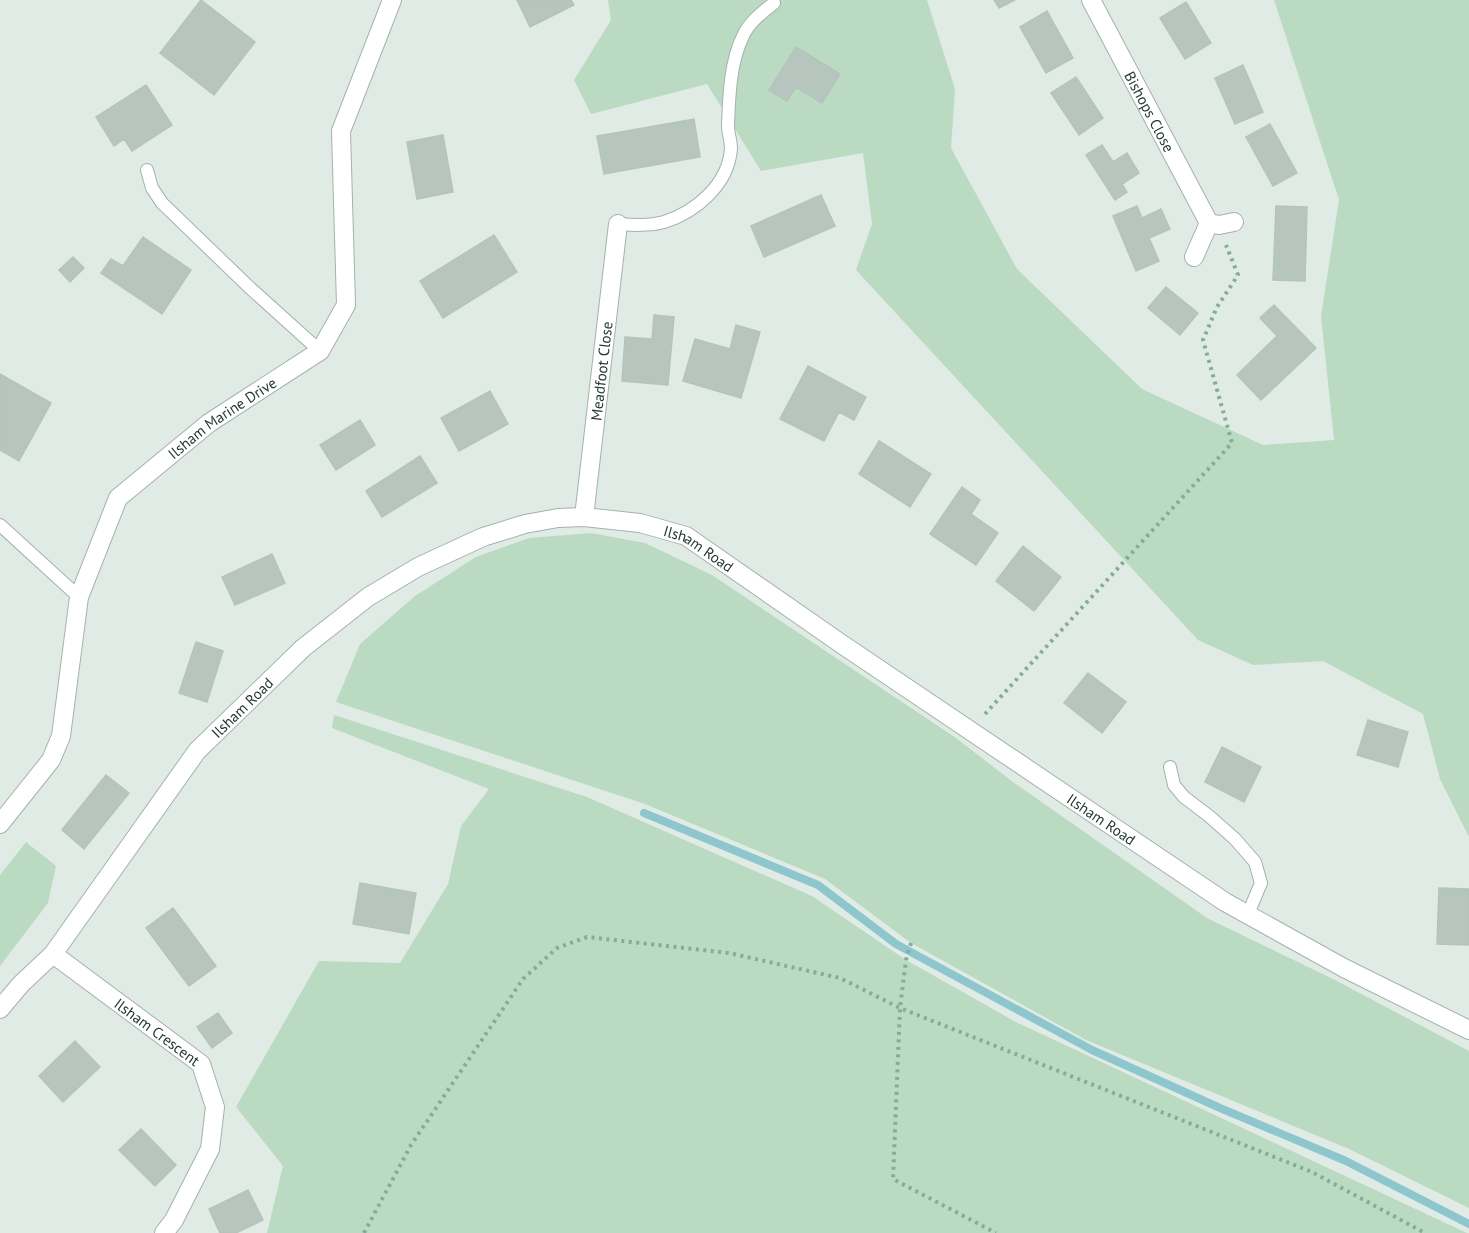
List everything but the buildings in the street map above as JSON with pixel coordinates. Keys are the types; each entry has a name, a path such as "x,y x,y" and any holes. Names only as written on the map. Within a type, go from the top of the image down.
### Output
{"street":[{"name":"Ilsham Marine Drive","path":"0,824 51,760 61,736 79,597 118,498 209,423 320,351 346,305 341,130 393,0"},
{"name":"Bishops Close","path":"1091,0 1221,223"},
{"path":"1194,257 1221,223"},
{"name":"Meadfoot Close","path":"584,517 618,225"},
{"name":"Ilsham Road","path":"0,1010 21,984 53,954 197,751 303,648 368,597 418,567 483,537 525,524 558,518 584,517 640,523 686,536 843,645 1225,902 1344,968 1469,1030"},
{"name":"Ilsham Crescent","path":"53,954 201,1064 215,1107 210,1149 174,1220 164,1233"}],"lane":[{"path":"618,225 663,222 697,205 720,182 727,167 731,148 728,129 729,102 738,47 743,33 752,21 774,3"},
{"path":"147,170 152,188 162,203 249,287 320,351"},
{"path":"0,525 79,597"},
{"path":"1170,767 1174,785 1184,797 1235,839 1255,862 1261,883 1248,914"}],"path":[{"path":"970,730 1233,442 1203,340 1217,307 1238,275 1221,223"},
{"path":"364,1233 411,1145 524,979 556,948 587,937 729,952 840,978 900,1008 1312,1172 1425,1233"},
{"path":"911,942 906,960 900,1008 893,1179 996,1233"}],"green space":[{"path":"608,0 927,0 955,89 951,148 1017,269 1142,389 1263,445 1334,440 1321,316 1339,200 1274,0 1469,0 1469,837 1440,779 1423,714 1323,661 1253,665 1198,640 856,270 872,224 863,153 761,171 707,84 591,114 574,80 611,20","holes":["796,47 840,74 822,103 796,87 769,90"]},
{"path":"591,533 645,543 712,575 956,738 1013,782 1207,918 1335,980 1469,1051 1469,1208 1349,1149 1086,1040 911,943 825,879 645,804 336,702 360,644 415,596 476,557 529,538"},
{"path":"334,715 587,797 812,896 906,960 1016,1022 1467,1233 267,1233 283,1166 236,1107 319,961 400,963 448,884 461,826 489,789 332,728"},
{"path":"26,842 56,866 48,903 0,966 0,875"}],"waterway":[{"path":"644,813 818,885 896,944 1092,1050 1220,1108 1346,1161 1469,1224"}]}
